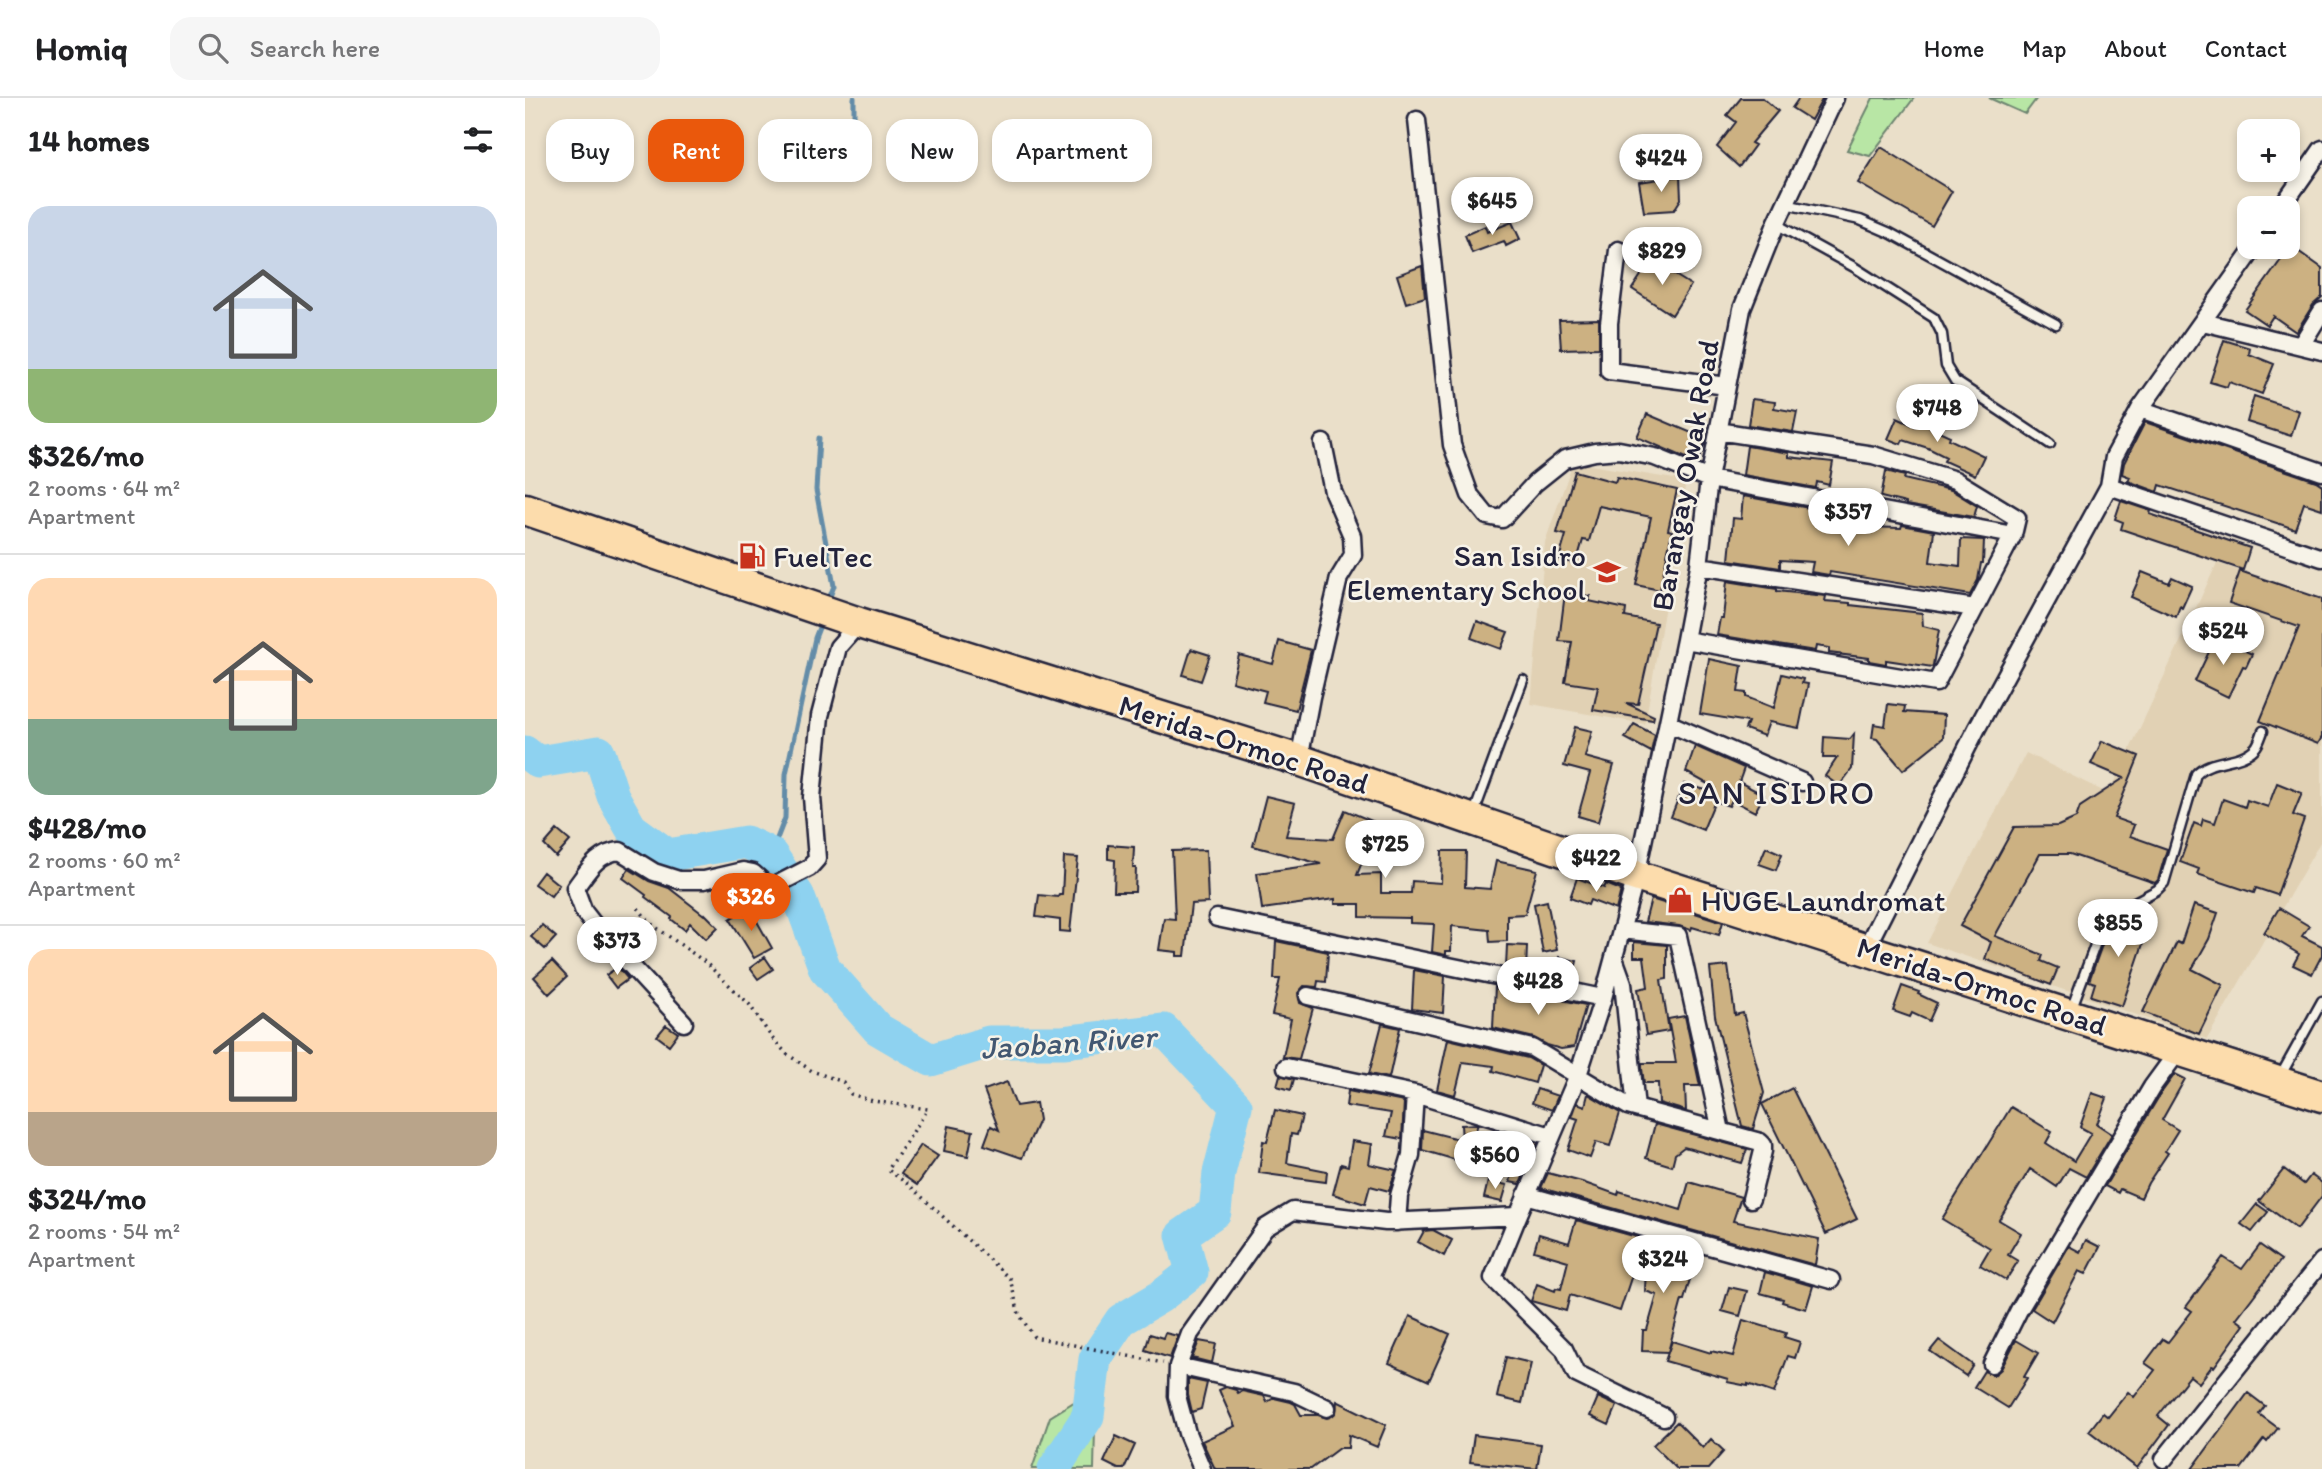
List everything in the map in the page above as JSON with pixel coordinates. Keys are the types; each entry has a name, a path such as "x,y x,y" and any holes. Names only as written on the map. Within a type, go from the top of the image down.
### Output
{"highway":[{"name":"Merida-Ormoc Road","path":"525,509 853,620 1299,760 1636,876 2322,1096"}],"street":[{"name":"Barangay Owak Road","path":"1664,1417 1576,1374 1564,1349 1493,1278 1578,1075 1603,998 1636,876 1699,566 1709,479 1742,309 1776,224 1835,98"},
{"path":"1417,120 1452,445 1470,495 1487,516 1502,519 1535,483 1565,459 1619,450 1655,457 1709,479 2013,535"},
{"path":"2289,196 2322,149"},
{"path":"1618,250 1609,323 1609,371 1727,386"},
{"path":"1866,948 1977,728 2109,486 2114,457 2140,409 2247,259"},
{"path":"2301,345 2322,311"},
{"path":"2203,322 2322,351"},
{"path":"2140,409 2322,472"},
{"path":"1685,640 1936,683 2013,535 2017,518 1955,481 1873,456 1718,431"},
{"path":"1299,760 1339,578 1353,555 1352,537 1332,492 1323,443"},
{"path":"2109,486 2322,558"},
{"path":"1699,566 1975,608"},
{"path":"684,1023 598,930 584,912 575,888 599,857 620,851 654,872 679,880 704,880 743,871 753,873 770,888 809,868 817,859 812,797 820,716 838,647 853,620"},
{"path":"1668,723 1802,782"},
{"path":"1217,918 1603,998"},
{"path":"1621,930 1678,936 1721,1131"},
{"path":"1614,958 1623,983 1636,1108"},
{"path":"1308,996 1532,1048 1613,1099 1636,1108 1760,1142 1763,1145 1751,1199"},
{"path":"1992,1364 2019,1310 2138,1110 2179,1050"},
{"path":"1286,1066 1415,1094 1552,1136"},
{"path":"1397,1222 1399,1196 1411,1155 1415,1094"},
{"path":"1526,1195 1831,1280"},
{"path":"1202,1469 1187,1433 1177,1396 1178,1366 1190,1334 1265,1228 1293,1211 1397,1222 1518,1216"},
{"path":"2164,1459 2322,1261"},
{"path":"1178,1366 1294,1392 1327,1408"}],"lane":[{"path":"1785,204 1860,220 1890,233 2056,324"},
{"path":"1776,224 1854,267 1934,318 1942,334 1946,366 1955,381 2050,444"},
{"path":"1471,819 1523,680"},
{"path":"2070,1013 2105,918 2157,890 2164,883 2196,774 2201,768 2241,756 2255,748 2263,731"},
{"path":"2278,1081 2322,1002"}],"path":[{"path":"638,908 650,923 705,962 748,1004 787,1054 812,1071 843,1082 851,1094 873,1101 928,1109 888,1170 909,1185 1010,1279 1019,1314 1034,1337 1178,1366"}],"shaded area":[{"name":"San Isidro Elementary School","path":"1573,462 1686,481 1645,724 1531,704 1545,542"},
{"path":"2217,563 2322,599 2322,839 2207,1039 1927,943 2026,753 2109,794"}],"green space":[{"path":"1873,98 1914,98 1870,156 1847,150"},
{"path":"1989,98 2037,98 2025,114"},
{"path":"1096,1388 1094,1469 1032,1469 1050,1417"}],"building":[{"path":"1741,98 1763,98 1778,111 1751,143 1755,145 1739,167 1717,147 1736,122 1727,115"},
{"path":"1799,98 1823,98 1811,120 1792,108"},
{"path":"1881,147 1952,191 1932,226 1858,183"},
{"path":"1680,176 1681,199 1674,210 1644,212 1639,182"},
{"path":"1512,222 1520,239 1506,246 1504,241 1472,253 1465,235 1485,226 1487,232"},
{"path":"2300,252 2322,268 2322,297 2313,305 2296,332 2273,316 2267,325 2245,310 2282,259 2300,259"},
{"path":"1651,260 1691,285 1672,315 1632,289"},
{"path":"1422,266 1425,297 1406,303 1397,275"},
{"path":"1599,319 1599,348 1561,349 1559,320"},
{"path":"2224,340 2250,348 2249,354 2274,364 2262,394 2229,382 2227,387 2210,382"},
{"path":"2254,396 2299,411 2291,436 2247,422"},
{"path":"1752,399 1775,402 1774,408 1797,412 1793,432 1748,425"},
{"path":"1647,414 1706,439 1698,463 1637,437"},
{"path":"1897,418 1915,426 1917,419 1931,424 1930,427 1950,436 1949,439 1984,456 1975,475 1944,461 1946,457 1928,448 1903,440 1901,444 1888,439"},
{"path":"2145,422 2316,481 2322,485 2322,509 2304,503 2295,529 2160,485 2158,492 2128,481 2130,477 2122,474 2124,463"},
{"path":"1747,446 1789,453 1789,457 1833,462 1829,485 1817,482 1816,488 1743,475"},
{"path":"1575,471 1615,482 1617,477 1677,490 1668,530 1672,531 1660,590 1636,585 1651,517 1599,506 1589,541 1583,540 1576,564 1559,559 1566,535 1557,533"},
{"path":"1886,471 1905,476 1904,479 1951,490 1977,506 1974,517 1906,505 1881,497"},
{"path":"1743,496 1815,509 1814,518 1846,518 1866,523 1865,527 1901,528 1902,525 1934,531 1930,562 1960,566 1961,539 1984,540 1983,563 1978,580 1970,595 1830,572 1829,575 1811,572 1813,562 1780,560 1780,568 1729,560 1733,518 1741,519"},
{"path":"2121,501 2151,511 2150,514 2250,548 2243,570 2121,529 2123,522 2115,519"},
{"path":"2240,571 2322,599 2322,737 2318,744 2260,721 2299,627 2229,603"},
{"path":"2142,572 2169,583 2172,577 2192,586 2176,617 2131,597"},
{"path":"1727,581 1777,591 1826,596 1825,601 1922,613 1923,626 1939,630 1933,665 1886,660 1886,664 1869,661 1869,658 1829,653 1829,648 1816,646 1815,651 1717,635 1720,618 1723,618"},
{"path":"1565,593 1590,596 1589,601 1626,609 1625,617 1656,623 1638,704 1626,703 1654,716 1653,720 1593,710 1598,687 1565,682 1572,642 1559,641"},
{"path":"1477,621 1508,632 1501,649 1471,638"},
{"path":"2216,637 2252,654 2228,697 2195,681"},
{"path":"1279,641 1311,650 1296,710 1263,702 1266,691 1232,682 1239,655 1273,664"},
{"path":"1191,649 1210,655 1201,681 1183,675"},
{"path":"1709,659 1742,666 1738,692 1746,693 1746,697 1774,708 1782,674 1803,679 1802,683 1808,684 1799,728 1769,722 1764,736 1745,729 1748,722 1700,714"},
{"path":"1888,704 1905,706 1904,712 1944,715 1943,738 1903,770 1877,739 1872,738 1874,724 1885,726"},
{"path":"1634,724 1655,735 1651,752 1625,738"},
{"path":"1575,727 1592,731 1585,757 1614,765 1598,822 1578,816 1590,773 1564,766"},
{"path":"1854,734 1852,769 1839,786 1825,776 1837,758 1823,758 1824,737 1850,739"},
{"path":"2102,741 2139,756 2114,818 2134,825 2130,836 2167,849 2155,883 2070,854 2040,854 1995,936 2043,955 2041,961 2058,968 2051,985 1985,959 1991,942 1960,926 2014,827 2058,826 2076,818 2080,807 2124,778 2091,764"},
{"path":"1695,746 1744,768 1739,782 1764,795 1755,812 1732,800 1729,806 1715,801 1703,830 1671,817 1684,784 1713,792 1715,788 1686,772"},
{"path":"2277,783 2302,793 2293,815 2304,819 2277,895 2256,888 2254,893 2197,874 2199,869 2180,862 2194,823 2201,826 2203,819 2215,823 2223,799 2245,807 2247,800 2268,807"},
{"path":"1266,796 1295,803 1286,836 1333,839 1345,810 1377,823 1357,875 1381,874 1381,893 1411,893 1412,881 1441,883 1442,851 1466,851 1465,887 1490,889 1496,861 1537,870 1525,914 1507,915 1507,941 1490,942 1489,930 1452,926 1451,951 1446,951 1446,955 1432,952 1434,924 1410,923 1410,918 1360,917 1360,904 1335,904 1335,899 1262,909 1257,873 1321,864 1253,846"},
{"path":"557,830 570,841 556,857 544,845"},
{"path":"1108,845 1134,847 1135,892 1114,892 1115,860 1108,859"},
{"path":"1766,847 1782,854 1776,870 1759,864"},
{"path":"1206,850 1208,903 1191,904 1185,956 1159,950 1164,918 1175,919 1172,851"},
{"path":"1064,857 1078,858 1070,932 1060,931 1060,920 1036,917 1039,895 1062,895"},
{"path":"629,869 649,881 669,888 718,927 706,939 690,923 685,930 623,878"},
{"path":"543,872 559,885 551,896 534,884"},
{"path":"1577,878 1604,888 1606,884 1621,890 1616,910 1590,900 1588,905 1570,898"},
{"path":"1651,899 1723,922 1719,935 1692,927 1691,930 1645,922"},
{"path":"1547,901 1557,950 1543,953 1534,904"},
{"path":"2194,905 2218,913 2209,939 2192,969 2223,985 2199,1034 2143,1012 2177,942 2181,944"},
{"path":"749,907 772,948 754,958 730,919"},
{"path":"2279,908 2309,926 2302,936 2322,946 2322,955 2312,974 2293,965 2299,954 2264,933"},
{"path":"2149,911 2142,934 2146,935 2122,1006 2091,996 2095,983 2089,981 2110,923 2115,920 2129,925 2133,913"},
{"path":"542,925 556,937 545,949 531,937"},
{"path":"1276,941 1328,952 1326,982 1318,981 1317,987 1304,986 1298,993 1300,1003 1313,1008 1299,1059 1283,1057 1291,1019 1272,1015 1280,979 1274,979"},
{"path":"1634,942 1667,945 1667,979 1661,980 1669,1031 1646,1035 1638,989 1648,987 1644,957 1634,957"},
{"path":"1507,945 1527,946 1526,971 1506,967"},
{"path":"765,957 773,969 758,979 750,968"},
{"path":"1559,957 1577,961 1572,981 1554,977"},
{"path":"552,961 567,977 549,994 534,977"},
{"path":"1728,966 1735,1015 1743,1013 1764,1093 1753,1129 1742,1126 1715,1016 1710,968"},
{"path":"618,967 628,979 616,988 606,975"},
{"path":"1414,970 1445,976 1443,1013 1412,1009"},
{"path":"1495,986 1586,1005 1574,1047 1561,1049 1534,1038 1493,1028"},
{"path":"1902,986 1937,1003 1929,1021 1912,1013 1910,1017 1893,1011"},
{"path":"1685,1016 1700,1086 1685,1086 1686,1111 1659,1103 1658,1083 1644,1083 1642,1069 1642,1063 1676,1063 1668,1019"},
{"path":"1382,1024 1400,1028 1389,1078 1369,1074"},
{"path":"666,1025 678,1033 669,1045 657,1036"},
{"path":"1448,1039 1528,1058 1540,1065 1535,1083 1493,1071 1494,1066 1463,1062 1455,1095 1437,1090"},
{"path":"2175,1074 2185,1079 2162,1120 2178,1130 2165,1151 2168,1153 2141,1198 2120,1189 2118,1193 2105,1186 2161,1093"},
{"path":"1280,1075 1294,1079 1291,1090 1277,1086"},
{"path":"1007,1082 1016,1106 1036,1103 1039,1120 1022,1158 984,1145 991,1126 999,1130 984,1090"},
{"path":"1792,1088 1857,1219 1826,1234 1762,1104"},
{"path":"1537,1089 1558,1096 1552,1110 1532,1103"},
{"path":"1348,1091 1404,1102 1402,1139 1386,1136 1391,1113 1346,1106"},
{"path":"2092,1093 2107,1098 2097,1124 2112,1134 2086,1177 2069,1168 2057,1187 2030,1169 1999,1220 2021,1233 2008,1255 2018,1261 2006,1280 1980,1265 1990,1248 1942,1219 2011,1107 2052,1132 2046,1143 2074,1161 2091,1133 2080,1127"},
{"path":"1588,1094 1620,1113 1610,1146 1596,1142 1590,1158 1568,1150 1578,1119 1572,1117 1577,1103 1585,1106"},
{"path":"1275,1110 1302,1116 1297,1135 1291,1134 1287,1163 1327,1171 1326,1182 1259,1173 1263,1141 1267,1142"},
{"path":"1478,1124 1464,1165 1463,1162 1422,1150 1423,1130 1462,1140 1461,1125"},
{"path":"1655,1124 1747,1149 1742,1163 1684,1147 1675,1154 1672,1166 1646,1158"},
{"path":"949,1126 973,1131 968,1156 944,1151"},
{"path":"1522,1138 1538,1143 1520,1184 1510,1182"},
{"path":"1352,1141 1372,1144 1369,1164 1396,1170 1389,1191 1370,1186 1365,1204 1333,1194 1341,1164 1348,1166"},
{"path":"921,1145 938,1156 917,1185 901,1174"},
{"path":"2284,1169 2304,1184 2311,1175 2322,1183 2322,1196 2297,1229 2259,1201"},
{"path":"1548,1173 1618,1195 1619,1191 1681,1210 1689,1182 1741,1197 1733,1221 1819,1239 1815,1265 1541,1188"},
{"path":"1488,1181 1507,1185 1502,1202 1484,1198"},
{"path":"2257,1204 2268,1212 2252,1232 2241,1224"},
{"path":"1576,1220 1644,1239 1620,1311 1570,1295 1566,1311 1531,1301 1537,1284 1555,1291 1556,1288 1561,1289 1568,1261 1534,1251 1539,1234 1569,1243"},
{"path":"1433,1230 1452,1240 1444,1256 1418,1242 1424,1231"},
{"path":"1647,1240 1684,1250 1677,1274 1690,1279 1668,1352 1642,1351 1643,1330 1647,1330 1657,1295 1645,1291"},
{"path":"2086,1240 2100,1247 2086,1274 2079,1271 2052,1322 2032,1309 2069,1246 2080,1252"},
{"path":"2260,1245 2281,1260 2236,1319 2244,1325 2214,1367 2212,1366 2199,1383 2190,1376 2158,1416 2169,1425 2137,1468 2089,1431 2103,1413 2108,1417 2128,1392 2134,1397 2155,1370 2145,1363 2163,1339 2168,1342 2192,1311 2186,1307 2223,1257 2242,1269"},
{"path":"1765,1272 1813,1286 1806,1309 1760,1293"},
{"path":"1729,1287 1747,1291 1740,1316 1722,1311"},
{"path":"1410,1316 1450,1334 1429,1381 1389,1363"},
{"path":"1743,1320 1786,1333 1784,1337 1800,1342 1795,1358 1788,1356 1774,1393 1748,1384 1727,1382 1728,1379 1665,1361 1672,1341 1711,1353 1733,1356"},
{"path":"1165,1333 1178,1336 1170,1358 1145,1350 1150,1334 1163,1338"},
{"path":"1939,1340 1973,1365 1966,1376 1930,1351"},
{"path":"2016,1340 2038,1353 2024,1377 2027,1378 2008,1408 1974,1387 1984,1371 1994,1375 2001,1369"},
{"path":"1199,1341 1216,1344 1212,1363 1192,1358"},
{"path":"1506,1357 1531,1363 1522,1403 1497,1397"},
{"path":"1188,1379 1207,1383 1201,1409 1192,1412 1188,1395"},
{"path":"1226,1387 1238,1393 1242,1391 1264,1396 1267,1402 1274,1398 1291,1402 1301,1415 1327,1418 1336,1413 1337,1401 1386,1425 1377,1447 1349,1435 1348,1448 1339,1448 1311,1469 1215,1469 1202,1441 1235,1426 1219,1390"},
{"path":"2248,1393 2265,1406 2259,1414 2278,1428 2267,1442 2264,1439 2241,1469 2192,1469"},
{"path":"1598,1397 1617,1406 1609,1425 1590,1416"},
{"path":"1677,1422 1703,1448 1711,1439 1724,1451 1708,1469 1677,1469 1653,1445"},
{"path":"1474,1435 1541,1444 1537,1469 1470,1462"},
{"path":"1116,1436 1135,1445 1124,1469 1104,1462"}],"waterway":[{"path":"854,98 854,119"},
{"path":"819,438 816,490 834,586 827,604"},
{"path":"771,854 785,818 786,774 815,638 822,620"},
{"name":"Jaoban River","path":"525,752 538,762 599,752 613,796 631,828 668,855 746,842 771,854 798,895 825,969 878,1029 931,1060 989,1042 1063,1042 1164,1030 1236,1106 1219,1173 1215,1212 1182,1235 1192,1272 1160,1297 1121,1320 1095,1359 1088,1416 1054,1469"}],"place":[{"name":"FuelTec","path":"752,556"},
{"name":"San Isidro Elementary School","path":"1607,572"},
{"name":"HUGE Laundromat","path":"1680,900"}],"district":[{"name":"SAN ISIDRO","path":"1777,792"}]}
